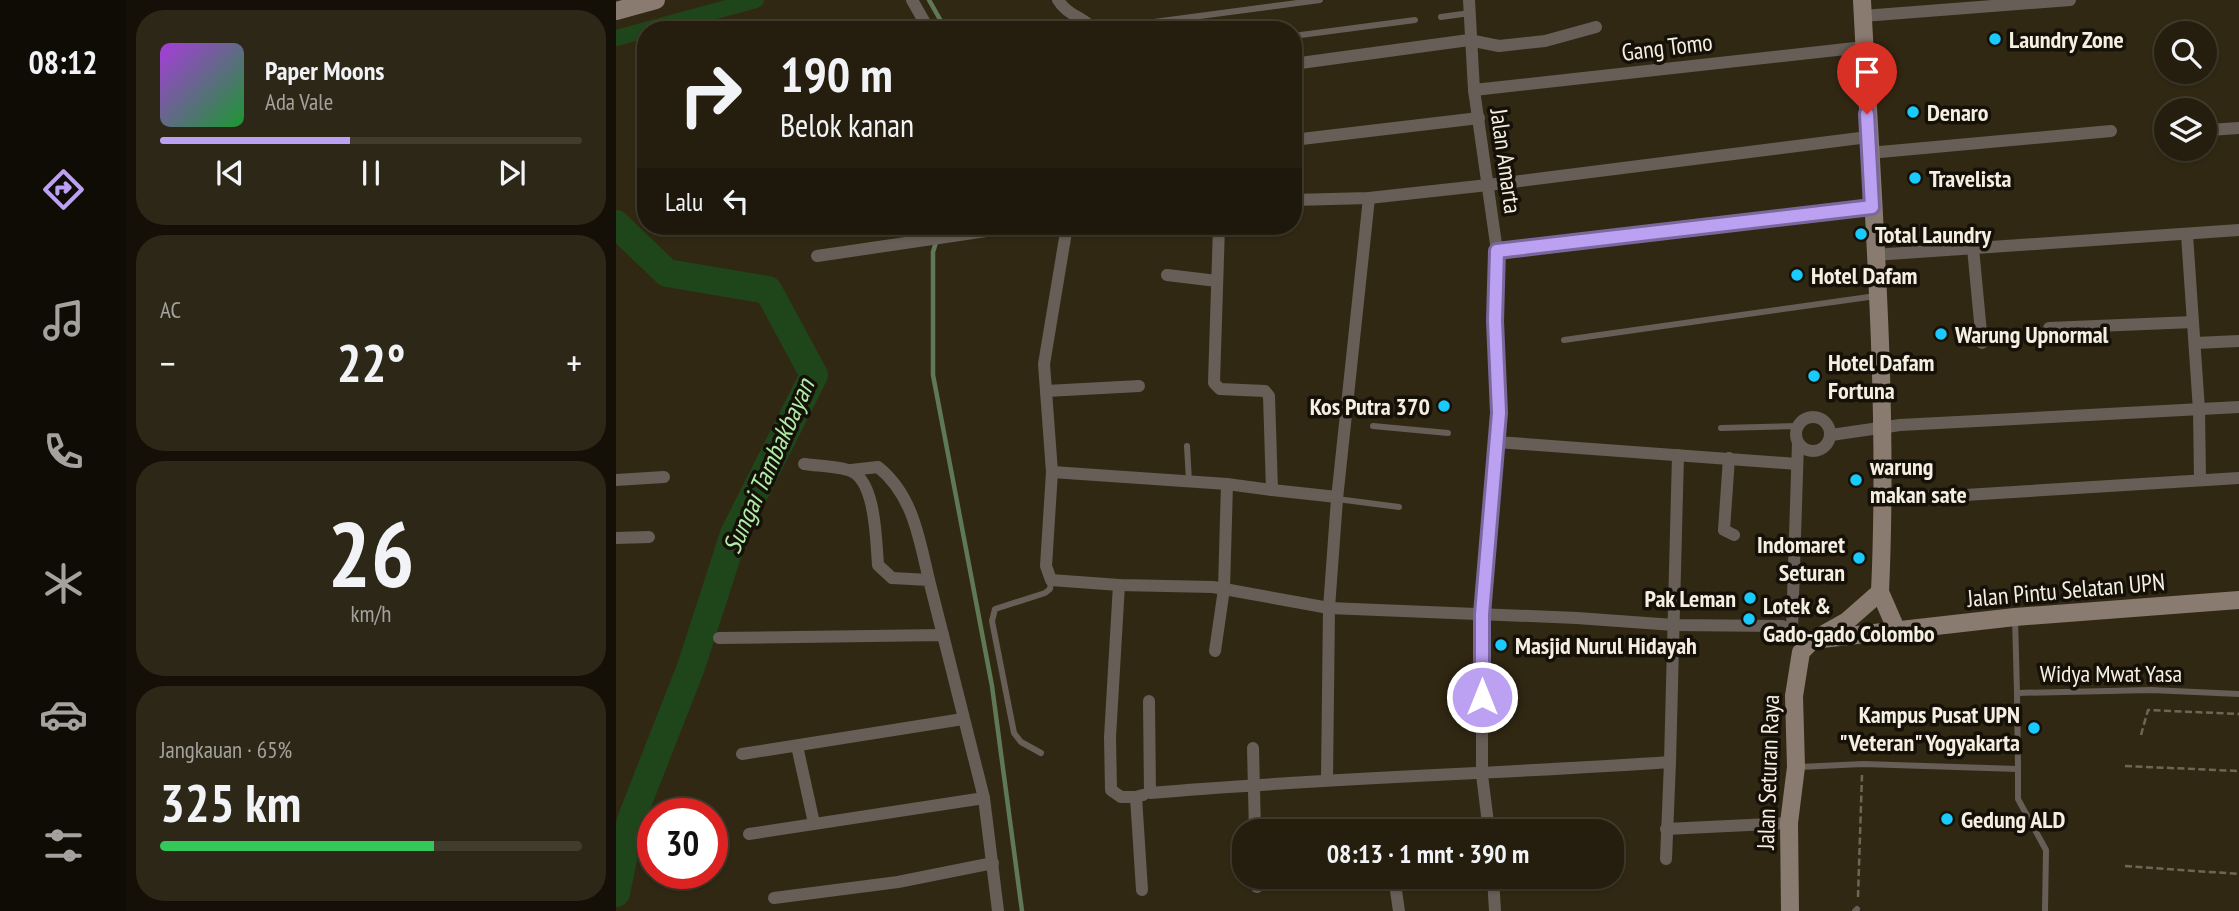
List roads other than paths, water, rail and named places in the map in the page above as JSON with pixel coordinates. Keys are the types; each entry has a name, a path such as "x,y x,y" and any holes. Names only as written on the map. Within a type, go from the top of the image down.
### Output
{"main road":[{"path":"616,11 656,0"},
{"path":"1813,640 1897,631 1880,592 1884,499 1883,428 1862,8"},
{"path":"1813,640 1847,621 1880,592"},
{"name":"Jalan Pintu Selatan UPN","path":"1897,631 2015,617 2239,600"},
{"name":"Jalan Seturan Raya","path":"1790,911 1789,822 1796,767 1796,677 1801,652 1813,640"}],"street":[{"path":"912,0 924,21"},
{"path":"1058,0 1066,11 1087,21"},
{"path":"1862,8 2070,0"},
{"name":"Jalan Amarta","path":"1469,6 1474,90 1497,251 1497,442 1482,614 1482,775 1488,819"},
{"path":"1302,63 1469,40 1511,44 1575,35 1596,27"},
{"name":"Gang Tomo","path":"1474,90 1864,47"},
{"path":"1302,139 1479,118"},
{"path":"2217,129 2239,128"},
{"path":"1302,200 1369,198 1869,145 2111,131"},
{"path":"1327,779 1329,608 1337,498 1369,198"},
{"path":"1497,251 1872,207"},
{"path":"1874,255 2239,230"},
{"path":"817,256 917,241 938,235"},
{"path":"1066,235 1044,364 1052,472 1046,566 1051,580 1224,589 1329,608 1792,629 1813,640"},
{"path":"1219,235 1214,383 1220,389 1265,391 1269,396 1272,490"},
{"path":"2187,235 2199,410 2200,479"},
{"path":"1973,248 1982,343"},
{"path":"1167,275 1217,281"},
{"path":"2049,328 2193,322"},
{"path":"2195,344 2239,341"},
{"path":"1046,391 1139,386"},
{"path":"1831,435 1883,428 2239,407"},
{"path":"1792,629 1797,426 1806,418 1818,417 1828,424 1831,435 1827,445 1818,451 1807,450 1798,443"},
{"path":"1497,442 1797,464"},
{"path":"1666,859 1678,455"},
{"path":"1729,458 1724,530 1734,535"},
{"path":"804,464 851,470 878,467 896,481 917,532 984,798 998,911"},
{"path":"851,470 864,482 869,496 878,565 892,578 929,580"},
{"path":"1052,472 1227,484 1337,498"},
{"path":"616,480 664,477"},
{"path":"1884,499 2239,478"},
{"path":"1214,651 1224,589 1227,484"},
{"path":"616,538 649,537"},
{"path":"1119,585 1110,737 1111,790 1121,797 1327,779 1435,773 1482,775 1670,762"},
{"path":"719,638 943,635"},
{"path":"1149,701 1150,793"},
{"path":"743,754 963,719"},
{"path":"797,746 814,823"},
{"path":"1253,748 1254,819"},
{"path":"1136,797 1142,890"},
{"path":"748,834 984,798"},
{"path":"1667,829 1789,822"},
{"path":"774,898 898,882 993,863"},
{"path":"1396,889 1399,911"},
{"path":"1494,889 1495,911"}],"lane":[{"path":"1157,21 1282,2 1320,0"},
{"path":"1441,17 1469,6"},
{"path":"1302,35 1415,20"},
{"path":"1564,340 1876,296"},
{"path":"1373,426 1448,433"},
{"path":"1721,428 1797,426"},
{"path":"1187,446 1189,481"},
{"path":"1337,498 1399,507"},
{"path":"1041,753 1021,742 1014,733 992,621 995,609 1045,593 1050,589 1051,580"},
{"path":"2015,617 2017,693"},
{"name":"Widya Mwat Yasa","path":"2045,911 2046,850 2018,799 2017,693 2151,690 2239,694"},
{"path":"1796,767 1863,764 2018,769"}],"waterway":[{"path":"679,21 756,0"},
{"path":"929,0 941,21"},
{"path":"616,38 637,32"},
{"name":"Sungai Tambakbayan","path":"616,224 667,273 768,290 814,375 734,534 691,667 631,820 616,893"},
{"path":"938,235 933,252 933,375 992,686 1022,911"}],"place":[{"name":"Laundry Zone","path":"1995,39"},
{"name":"Denaro","path":"1913,112"},
{"name":"Travelista","path":"1915,178"},
{"name":"Total Laundry","path":"1861,234"},
{"name":"Hotel Dafam","path":"1797,275"},
{"name":"Warung Upnormal","path":"1941,334"},
{"name":"Hotel Dafam Fortuna","path":"1814,376"},
{"name":"Kos Putra 370","path":"1444,406"},
{"name":"warung makan sate","path":"1856,480"},
{"name":"Indomaret Seturan","path":"1859,558"},
{"name":"Pak Leman","path":"1750,598"},
{"name":"Lotek & Gado-gado Colombo","path":"1749,619"},
{"name":"Masjid Nurul Hidayah","path":"1501,645"},
{"name":"Kampus Pusat UPN \"Veteran\" Yogyakarta","path":"2034,728"},
{"name":"Gedung ALD","path":"1947,819"}]}
